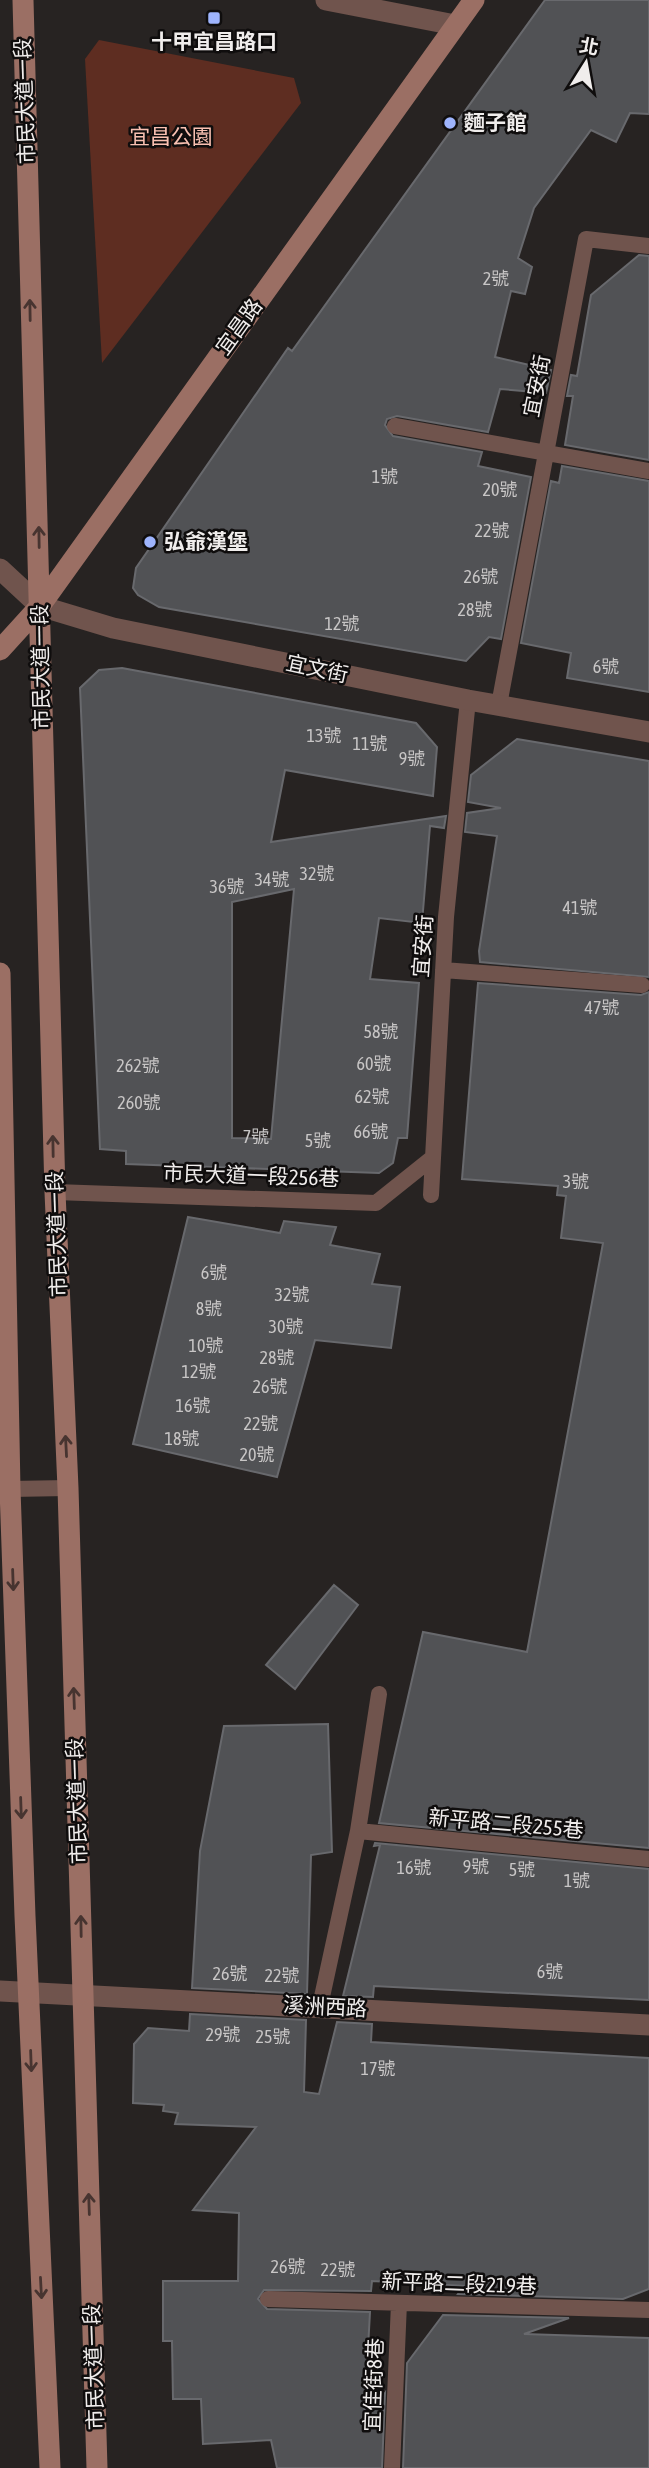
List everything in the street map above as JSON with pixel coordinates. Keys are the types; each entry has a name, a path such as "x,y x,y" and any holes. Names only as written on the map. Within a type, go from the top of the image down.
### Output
{"street":[{"name":"市民大道一段","path":"23,0 54,1192 68,1488 97,2468"},
{"path":"326,0 455,25"},
{"name":"宜昌路","path":"0,650 40,606 474,0"},
{"name":"宜文街","path":"0,569 40,606 113,628 468,700 649,732"},
{"path":"0,973 5,1494 50,2468"},
{"name":"溪洲西路","path":"0,1991 649,2025"}],"lane":[{"name":"宜安街","path":"499,705 586,239 649,246"},
{"path":"395,426 649,471"},
{"name":"宜安街","path":"431,1195 443,970 468,700"},
{"path":"443,970 642,985"},
{"name":"市民大道一段256巷","path":"54,1192 376,1203 431,1159"},
{"path":"5,1494 68,1488"},
{"path":"320,2006 358,1831 379,1694"},
{"name":"新平路二段255巷","path":"358,1831 649,1859"},
{"name":"新平路二段219巷","path":"268,2299 649,2310"},
{"name":"宜佳街8巷","path":"392,2468 398,2303"}],"green space":[{"name":"宜昌公園","path":"99,40 294,78 301,103 102,363 85,59"}],"building":[{"path":"545,0 649,0 649,114 630,113 616,142 591,130 534,208 518,258 532,267 525,294 511,291 495,357 551,370 546,393 500,389 488,432 397,416 387,419 385,425 393,436 482,452 478,466 531,477 501,639 489,637 466,661 159,607 138,595 133,588 136,568 288,348 292,351"},
{"path":"639,255 649,256 649,460 565,445 573,396 567,396 571,375 577,376 591,295"},
{"path":"562,466 649,481 649,692 567,678 571,653 521,643 551,481 559,483"},
{"path":"122,668 416,723 437,747 433,796 285,770 271,842 446,816 444,828 430,826 422,923 379,918 370,979 419,983 407,1138 398,1138 393,1163 379,1173 126,1164 126,1151 100,1149 80,688 99,670","holes":["294,889 271,1139 232,1138 232,902"]},
{"path":"517,739 649,761 649,977 480,962 479,951 497,836 465,832 467,813 501,808 468,802 471,775"},
{"path":"478,983 641,995 649,992 649,1848 379,1823 423,1632 527,1652 603,1243 561,1238 566,1196 557,1195 558,1186 462,1179"},
{"path":"188,1217 280,1233 284,1221 336,1227 330,1245 380,1254 372,1284 400,1287 391,1348 315,1340 277,1477 133,1444"},
{"path":"334,1585 358,1605 295,1689 266,1665"},
{"path":"328,1724 332,1852 311,1855 307,1994 192,1988 200,1851 224,1726"},
{"path":"375,1843 649,1869 649,2000 374,1986 373,1997 343,1996 380,1845 374,1846"},
{"path":"190,2014 306,2020 304,2092 319,2094 337,2022 372,2024 371,2042 649,2058 649,2289 623,2299 458,2294 464,2286 372,2281 371,2291 264,2290 258,2299 267,2309 370,2312 364,2422 385,2393 382,2468 277,2468 271,2440 203,2444 201,2399 173,2399 172,2341 163,2341 163,2281 238,2281 239,2213 193,2210 256,2127 175,2124 178,2113 163,2111 164,2105 133,2103 134,2044 148,2028 189,2031"},
{"path":"443,2315 569,2318 524,2334 649,2338 649,2468 403,2468 407,2363"}],"place":[{"name":"十甲宜昌路口","path":"214,18"},
{"name":"麵子館","path":"450,123"},
{"name":"弘爺漢堡","path":"150,542"}]}
